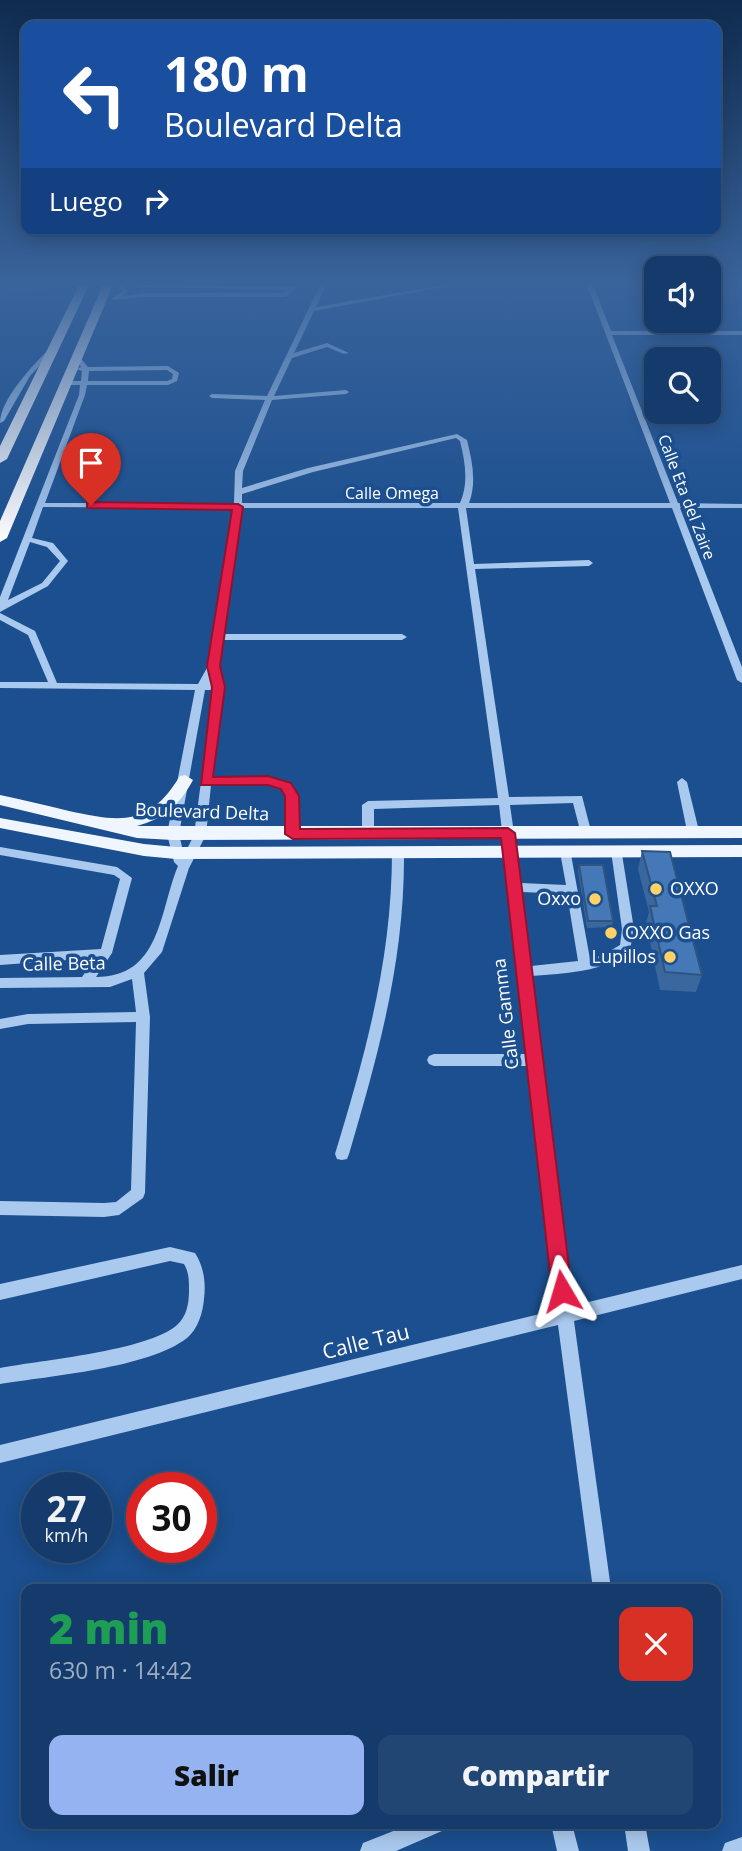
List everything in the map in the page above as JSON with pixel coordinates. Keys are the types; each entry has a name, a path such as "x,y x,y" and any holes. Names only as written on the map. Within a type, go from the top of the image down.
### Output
{"highway":[{"path":"0,459 42,371"},
{"path":"0,538 66,383 74,371"}],"main road":[{"path":"93,821 121,825 150,816 178,796 185,780"},
{"name":"Boulevard Delta","path":"0,800 137,832 173,834 742,831"},
{"path":"0,823 179,861 193,853 742,850"}],"street":[{"path":"0,421 30,371"},
{"path":"1,610 85,383 81,371"},
{"path":"66,383 168,383 175,380 177,373 173,371"},
{"path":"193,853 200,835 218,687 214,666 238,507 242,461 284,371"},
{"name":"Calle Eta del Zaire","path":"624,371 742,680"},
{"path":"212,396 270,398 346,392"},
{"name":"Calle Gamma","path":"239,492 311,470 461,437 464,443 470,486 469,497 462,508 511,851 565,1317 601,1584"},
{"name":"Calle Omega","path":"41,505 462,508 742,506"},
{"path":"1,610 53,580 64,561 50,545 27,539"},
{"path":"471,567 589,563"},
{"path":"1,610 32,633 54,686"},
{"path":"218,637 402,637"},
{"path":"0,1208 104,1210 119,1208 138,1193 141,1181 143,1017 137,972 156,952 179,861 173,834 200,688 214,666"},
{"path":"0,685 218,687"},
{"path":"206,782 268,780 286,786 292,796 293,834"},
{"path":"682,782 693,831"},
{"path":"368,834 368,805 579,799 584,831"},
{"path":"0,851 122,873 126,878 106,953 86,982"},
{"path":"342,1154 385,989 396,913 398,851"},
{"path":"524,972 585,964 621,953 629,939 617,851"},
{"path":"566,852 585,964"},
{"path":"514,887 572,890"},
{"path":"0,960 106,953"},
{"name":"Calle Beta","path":"0,983 110,982 137,972"},
{"path":"0,1024 28,1019 143,1017"},
{"path":"434,1060 535,1060"},
{"path":"0,1292 170,1254 189,1258 196,1271 196,1306 192,1318 172,1338 138,1349 0,1376"},
{"name":"Calle Tau","path":"0,1454 742,1272"},
{"path":"371,1851 423,1829"},
{"path":"563,1829 568,1851"},
{"path":"636,1829 639,1851"},
{"path":"733,1851 742,1848"}],"building":[{"path":"642,851 670,852 702,975 665,972 650,906 657,906"},
{"name":"Oxxo","path":"579,865 603,865 613,921 588,921"}],"place":[{"name":"OXXO","path":"656,889"},
{"name":"Oxxo","path":"595,899"},
{"name":"OXXO Gas","path":"611,933"},
{"name":"Lupillos","path":"670,957"}],"route":[{"path":"91,505 238,507 214,666 218,687 217,702 206,782 268,780 286,786 292,796 293,834 508,833 562,1291"}]}
